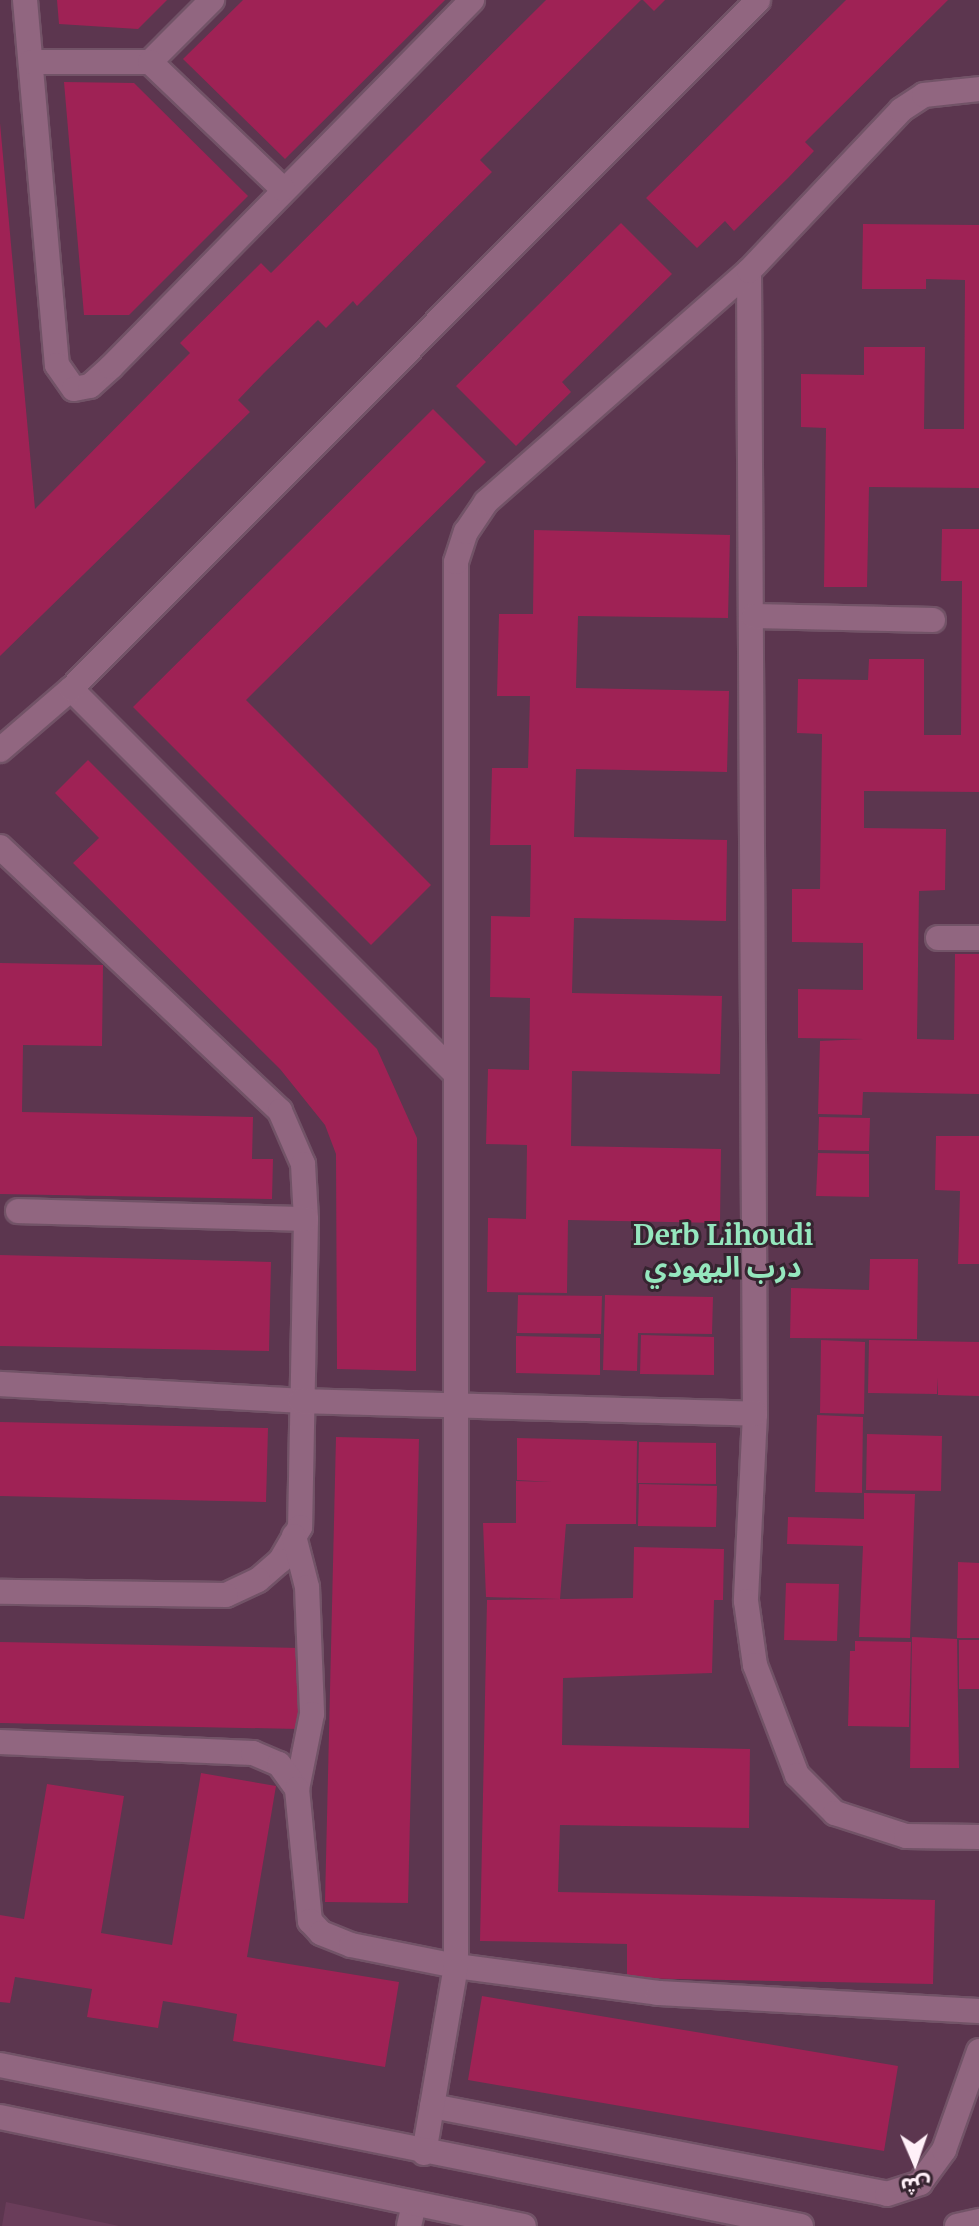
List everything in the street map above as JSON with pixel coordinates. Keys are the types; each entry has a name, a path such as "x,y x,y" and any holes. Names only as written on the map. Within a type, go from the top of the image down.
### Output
{"street":[{"path":"25,0 57,365 74,389 90,386 111,367 472,0"},
{"path":"150,62 212,0"},
{"path":"0,750 71,689 758,0"},
{"path":"31,62 150,62 283,189"},
{"path":"424,2153 456,1966 456,562 466,532 486,502 749,271 901,110 924,95 979,89"},
{"path":"749,271 754,616 755,1414 746,1601 755,1665 797,1775 835,1813 868,1827 906,1836 979,1837"},
{"path":"754,616 933,620"},
{"path":"71,689 455,1073"},
{"path":"0,847 280,1111 303,1164 306,1219 300,1527 280,1561 258,1580 226,1595 0,1592"},
{"path":"938,938 979,938"},
{"path":"18,1211 306,1219"},
{"path":"0,1384 301,1401 755,1414"},
{"path":"294,1536 307,1587 312,1714 297,1789 310,1921 321,1933 351,1945 456,1966 658,1993 979,2011"},
{"path":"0,1742 253,1753 279,1764 297,1789"},
{"path":"432,2106 887,2194 920,2183 944,2150 979,2051"},
{"path":"0,2065 424,2153 801,2226"},
{"path":"0,2117 411,2216 524,2226"},
{"path":"957,2226 979,2221"}],"shaded area":[{"path":"6,2202 119,2226 2,2226"}],"building":[{"path":"57,0 167,0 138,29 59,24"},
{"path":"243,0 445,0 285,159 183,59"},
{"path":"546,0 641,0 480,160 492,172 357,306 353,301 326,328 318,320 264,373 238,400 250,412 0,656 0,123 35,509 190,353 180,343 261,263 271,273"},
{"path":"643,0 665,0 654,11"},
{"path":"846,0 948,0 805,142 814,151 788,178 734,231 725,221 697,248 646,198"},
{"path":"64,82 134,83 248,196 129,315 84,315"},
{"path":"621,223 672,274 562,382 571,392 516,446 456,386"},
{"path":"863,224 979,225 979,488 869,487 867,587 824,587 826,428 801,427 801,374 864,375 864,347 925,347 924,429 964,429 965,280 926,279 926,289 862,289"},
{"path":"433,409 486,462 246,700 431,885 371,945 133,707"},
{"path":"942,529 979,529 979,792 864,791 864,828 946,829 945,890 919,891 917,1039 954,1040 955,954 979,954 979,1094 863,1092 862,1115 818,1114 820,1041 864,1039 798,1038 798,989 863,990 863,943 792,942 792,889 820,889 822,734 797,733 798,679 868,680 869,659 924,659 924,735 961,735 962,581 941,581"},
{"path":"534,530 730,535 728,618 578,616 576,688 729,691 727,772 576,769 574,837 727,840 726,921 574,918 572,993 722,996 720,1074 572,1071 571,1146 721,1149 720,1223 568,1220 567,1293 487,1292 488,1218 526,1219 527,1145 486,1144 488,1069 529,1070 530,998 490,997 491,916 530,917 531,845 490,845 492,768 528,768 530,696 497,696 499,614 533,614"},
{"path":"88,760 377,1049 417,1138 416,1371 337,1369 336,1154 325,1125 280,1069 73,863 99,838 55,793"},
{"path":"0,963 103,965 102,1046 23,1045 22,1112 253,1117 252,1159 273,1159 272,1199 0,1194"},
{"path":"819,1117 870,1118 869,1151 818,1150"},
{"path":"936,1136 979,1136 979,1264 958,1264 960,1191 935,1190"},
{"path":"818,1153 869,1154 869,1197 816,1196"},
{"path":"0,1255 271,1262 269,1351 0,1346"},
{"path":"870,1259 918,1259 917,1339 790,1338 791,1288 869,1290"},
{"path":"518,1295 602,1296 601,1334 517,1333"},
{"path":"605,1295 713,1297 712,1334 638,1333 637,1371 603,1370"},
{"path":"641,1335 714,1337 714,1375 640,1374"},
{"path":"516,1336 600,1338 600,1375 516,1373"},
{"path":"821,1340 865,1342 864,1414 820,1413"},
{"path":"869,1340 979,1342 979,1396 938,1395 938,1378 937,1394 868,1393"},
{"path":"817,1415 863,1417 862,1493 815,1492"},
{"path":"0,1422 268,1428 266,1502 0,1496"},
{"path":"867,1434 942,1436 941,1491 866,1490"},
{"path":"336,1437 419,1439 408,1903 325,1902"},
{"path":"517,1438 637,1441 636,1524 566,1524 560,1599 486,1597 483,1523 516,1523 516,1481 552,1482 517,1480"},
{"path":"639,1442 716,1443 716,1484 638,1483"},
{"path":"639,1484 717,1486 716,1527 638,1526"},
{"path":"864,1493 915,1494 910,1638 859,1637 863,1546 787,1544 788,1517 864,1519"},
{"path":"634,1547 724,1549 723,1600 714,1600 712,1673 563,1678 562,1745 750,1749 749,1828 560,1825 558,1892 935,1900 933,1984 627,1978 627,1944 480,1941 487,1600 633,1598"},
{"path":"958,1562 979,1563 979,1638 957,1638"},
{"path":"786,1583 839,1584 837,1641 784,1640"},
{"path":"912,1637 957,1639 959,1768 910,1768"},
{"path":"959,1640 979,1640 979,1689 959,1689"},
{"path":"855,1641 911,1642 909,1727 848,1726 850,1651 855,1651"},
{"path":"0,1642 300,1648 298,1729 0,1723"},
{"path":"201,1773 276,1786 247,1957 399,1982 385,2067 233,2041 237,2014 200,2007 163,2001 158,2028 87,2017 92,1989 15,1977 10,2003 0,2002 0,1915 24,1919 47,1784 124,1796 101,1933 172,1945"},
{"path":"482,1996 898,2066 884,2151 468,2080"}],"district":[{"name":"Derb Lihoudi درب اليهودي","path":"723,1251"}]}
